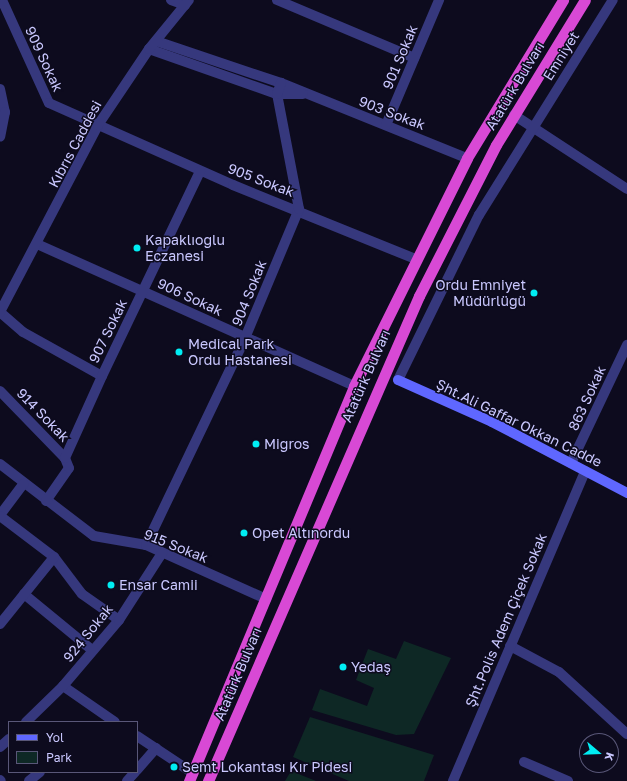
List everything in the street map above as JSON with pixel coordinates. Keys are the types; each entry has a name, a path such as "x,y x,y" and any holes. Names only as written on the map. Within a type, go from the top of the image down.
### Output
{"highway":[{"name":"Atatürk Bulvarı","path":"191,777 354,386 415,259 467,158 563,0"},
{"name":"Atatürk Bulvarı","path":"208,781 403,330 514,116 585,0"}],"main road":[{"name":"Şht.Ali Gaffar Okkan Cadde","path":"398,380 572,463 627,493"}],"street":[{"name":"909 Sokak","path":"2,0 45,100 98,125"},
{"path":"171,0 187,3"},
{"path":"277,0 414,58"},
{"name":"901 Sokak","path":"386,125 440,0"},
{"name":"Emniyet","path":"398,380 480,215 533,127 614,0"},
{"name":"Kıbrıs Caddesi","path":"0,312 98,125 153,45 187,3"},
{"name":"903 Sokak","path":"153,45 281,83 467,158"},
{"name":"903 Sokak","path":"153,45 277,94 308,94"},
{"path":"281,83 277,94 299,209"},
{"path":"0,89 5,112 0,137"},
{"path":"514,116 627,189"},
{"name":"905 Sokak","path":"98,125 200,171 299,209 415,259"},
{"name":"907 Sokak","path":"46,501 69,468 65,458 102,376 200,171"},
{"name":"904 Sokak","path":"146,545 245,338 299,209"},
{"name":"906 Sokak","path":"36,244 354,386"},
{"path":"0,312 23,332 102,376"},
{"name":"863 Sokak","path":"572,463 627,345"},
{"name":"914 Sokak","path":"0,391 65,458"},
{"name":"915 Sokak","path":"0,464 22,484 94,536 146,545 266,599"},
{"name":"Şht.Polis Adem Çiçek Sokak","path":"453,781 585,471"},
{"path":"22,484 0,515 54,557 73,586 119,620"},
{"name":"924 Sokak","path":"27,721 63,686 119,620 162,553"},
{"path":"0,624 54,557"},
{"path":"24,594 92,650"},
{"path":"510,646 559,672 627,734"},
{"path":"63,686 107,720"},
{"path":"138,737 156,748 191,777"},
{"path":"0,748 8,740"},
{"path":"138,769 156,748"},
{"path":"524,762 568,781"},
{"path":"29,781 39,773"},
{"path":"127,781 134,773"}],"green space":[{"path":"404,641 451,658 414,734 396,735 312,710 320,689 367,706 374,688 356,680 368,649 396,659"},
{"path":"310,717 434,755 424,781 349,781 293,757"},
{"path":"291,771 316,781 285,781"}],"place":[{"name":"Kapaklıoğlu Eczanesi","path":"137,248"},
{"name":"Ordu Emniyet Müdürlüğü","path":"534,293"},
{"name":"Medical Park Ordu Hastanesi","path":"179,352"},
{"name":"Migros","path":"256,444"},
{"name":"Opet Altınordu","path":"244,533"},
{"name":"Ensar Camii","path":"111,585"},
{"name":"Yedaş","path":"343,667"},
{"name":"Semt Lokantası Kır Pidesi","path":"174,767"}]}
